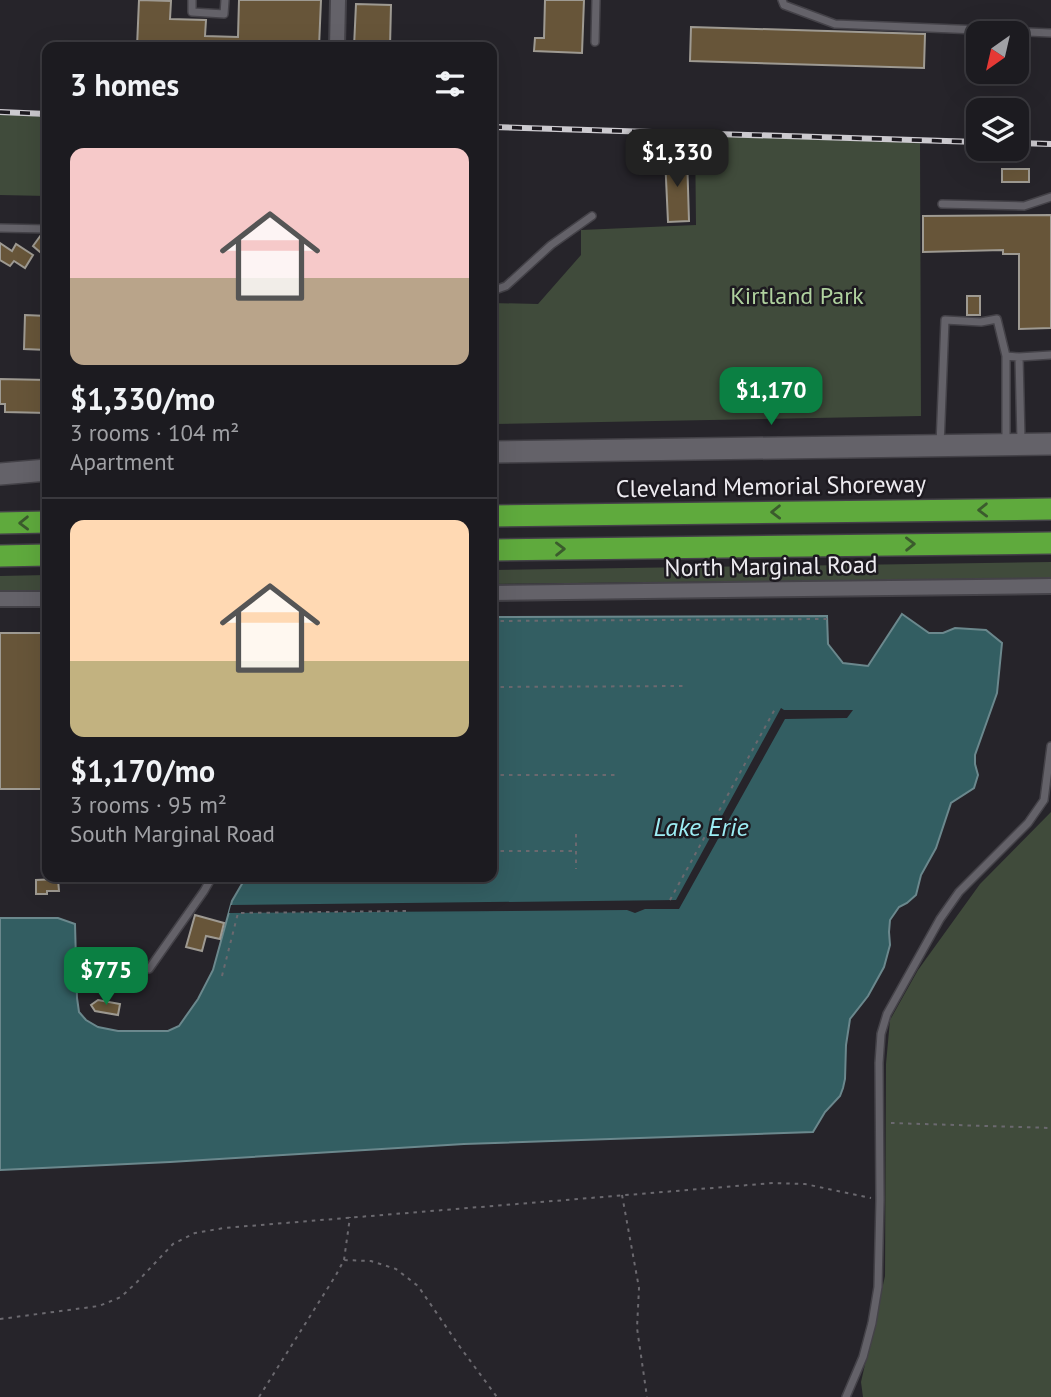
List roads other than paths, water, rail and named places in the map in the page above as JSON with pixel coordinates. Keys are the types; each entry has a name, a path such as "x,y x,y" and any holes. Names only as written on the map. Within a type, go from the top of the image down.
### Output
{"highway":[{"name":"Cleveland Memorial Shoreway","path":"497,516 1051,509"},
{"path":"0,523 42,522"},
{"path":"497,550 1051,542"},
{"path":"0,556 42,555"}],"street":[{"path":"337,42 338,0"},
{"path":"497,452 1051,444"},
{"path":"0,474 42,470"},
{"name":"North Marginal Road","path":"497,593 1051,586"},
{"path":"0,599 42,599"}],"lane":[{"path":"192,0 192,12 224,14 225,0"},
{"path":"595,42 596,0"},
{"path":"782,0 784,5 835,24 1051,33"},
{"path":"943,204 1024,206 1051,197"},
{"path":"497,289 506,286 551,245 592,216"},
{"path":"0,228 42,229"},
{"path":"939,446 946,320 981,322 998,319 1006,356 1013,445"},
{"path":"1006,356 1051,355"},
{"path":"1013,445 1019,357"},
{"path":"846,1397 863,1357 878,1287 879,1063 881,1034 887,1014 940,919 959,892 1028,823 1044,800 1051,746"},
{"path":"149,969 209,882"}],"water":[{"name":"Lake Erie","path":"902,614 929,633 943,633 955,628 986,630 1002,643 997,693 975,755 978,775 974,788 951,803 936,848 921,875 916,895 899,907 890,920 890,945 884,967 868,996 850,1019 843,1088 813,1132 464,1144 0,1170 0,918 58,918 75,924 79,1012 98,1027 118,1031 168,1031 179,1026 198,999 213,970 232,901 243,882 497,882 497,617 827,616 828,644 843,663 868,666"}],"railway":[{"path":"0,112 42,114"},
{"path":"497,127 966,142"},
{"path":"1029,143 1051,144"}],"park label":[{"name":"Kirtland Park","path":"797,295"}]}
